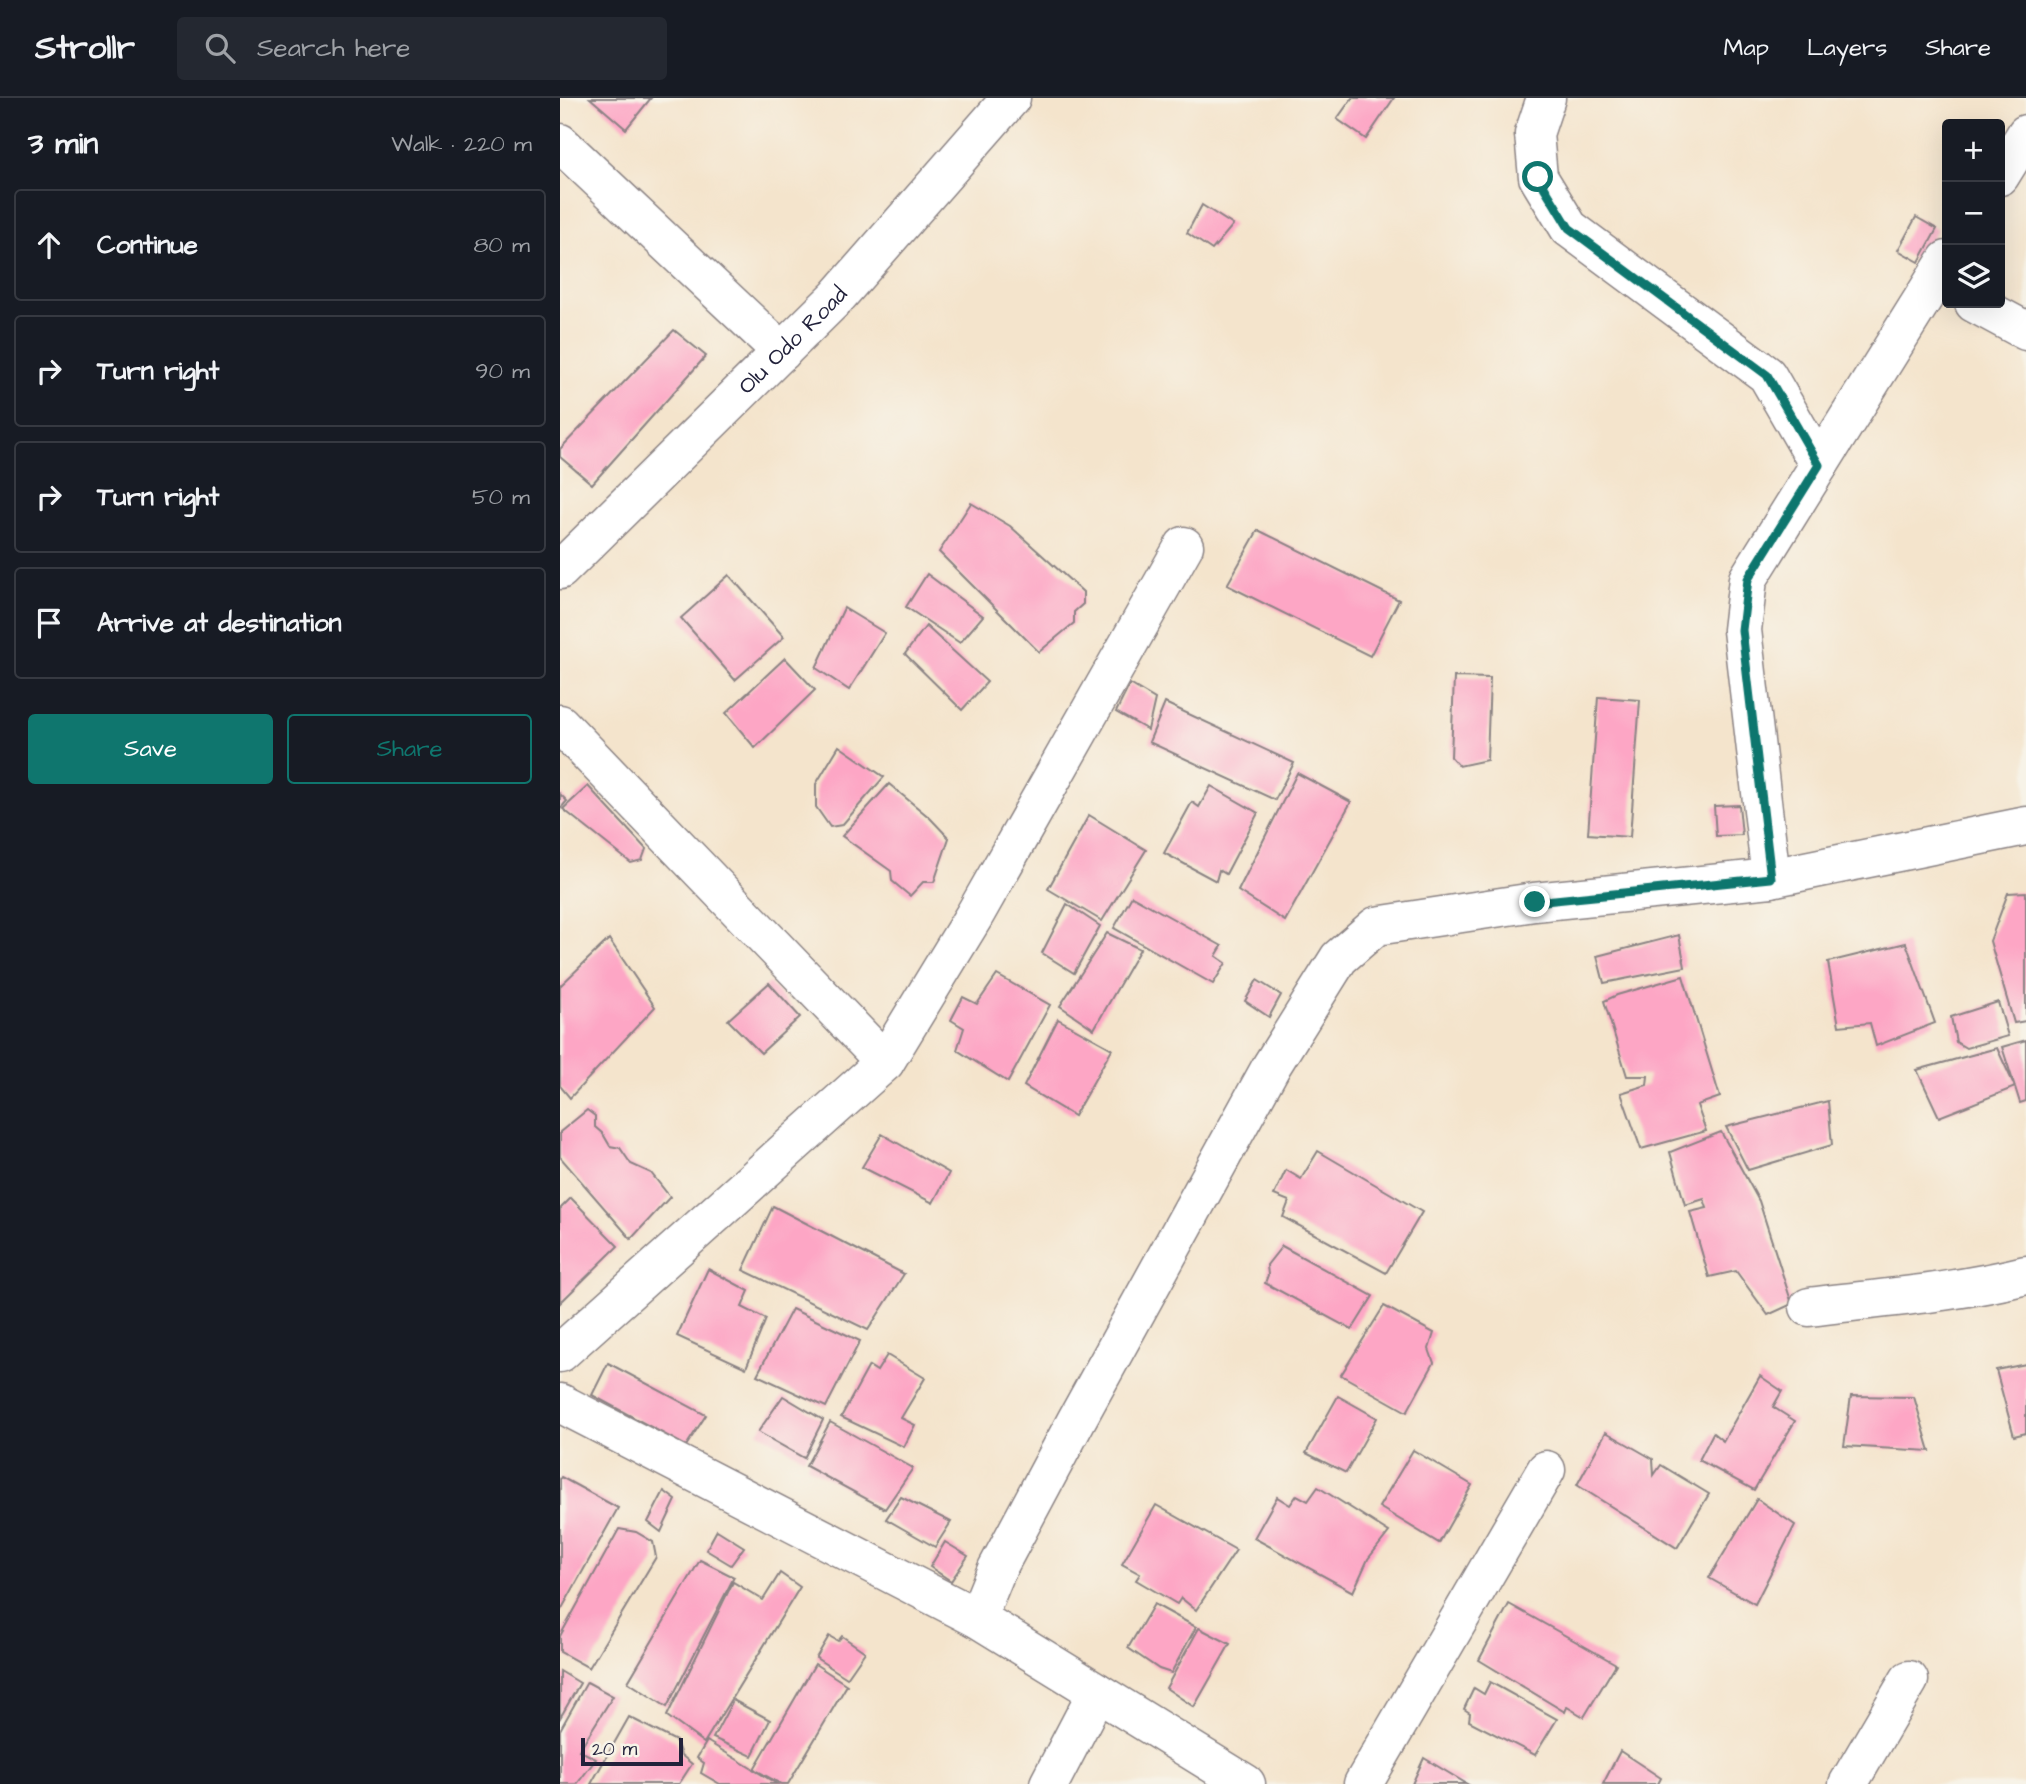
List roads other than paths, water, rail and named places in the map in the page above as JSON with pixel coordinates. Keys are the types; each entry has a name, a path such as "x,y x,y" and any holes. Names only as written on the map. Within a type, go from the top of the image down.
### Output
{"street":[{"name":"Olu Odo Road","path":"560,570 837,297 1011,98"},
{"path":"1546,98 1534,134 1538,177 1569,228 1767,375 1819,465"},
{"path":"2005,168 2026,134"},
{"path":"560,143 782,352"},
{"path":"1771,878 1742,630 1748,579 1942,278"},
{"path":"1983,308 2026,331"},
{"path":"560,1353 885,1062 974,916 1184,546"},
{"path":"560,724 885,1062"},
{"path":"977,1618 997,1569 1272,1065 1339,957 1376,926 1535,902 1771,878 2026,826"},
{"path":"1809,1307 1935,1293 2026,1275"},
{"path":"560,1403 977,1618 1247,1784"},
{"path":"1363,1784 1546,1470"},
{"path":"1847,1784 1909,1680"},
{"path":"1049,1784 1097,1692"}]}
